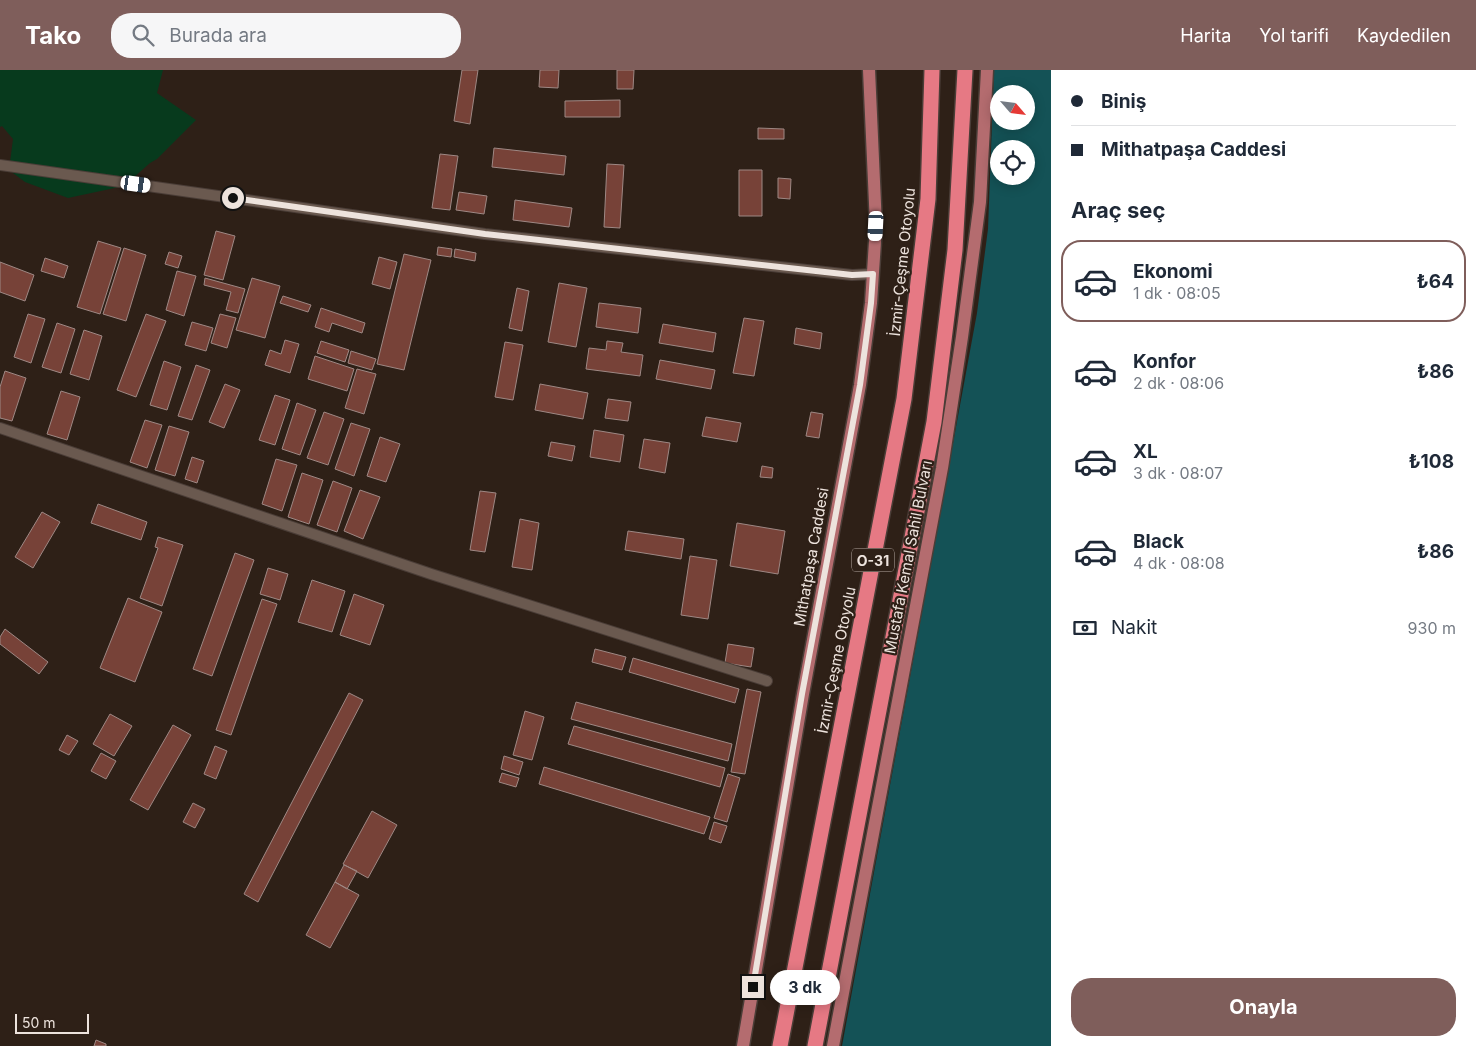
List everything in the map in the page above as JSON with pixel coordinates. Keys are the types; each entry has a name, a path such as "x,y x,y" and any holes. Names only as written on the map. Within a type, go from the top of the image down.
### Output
{"highway":[{"name":"İzmir-Çeşme Otoyolu","path":"780,1046 904,399 928,199 932,70"},
{"name":"O-31","path":"815,1046 934,422 955,250 965,70"}],"main road":[{"name":"Mithatpaşa Caddesi","path":"743,1046 802,694 860,385 871,303 876,226 869,70"},
{"name":"Mustafa Kemal Sahil Bulvarı","path":"833,1046 942,468 980,202 988,70"}],"lane":[{"path":"0,165 485,234 842,274 873,274"},
{"path":"0,428 431,574 767,682"}],"green space":[{"path":"0,70 163,70 157,93 196,120 157,159 124,186 68,198 25,182 9,170 13,139 2,126 0,127"}],"water":[{"path":"994,70 1051,70 1051,1046 842,1046 977,313 988,229 990,176 990,185 1035,185 1035,140 991,140 992,130 1035,130 1035,85 993,85"}],"building":[{"path":"462,70 478,70 470,124 454,121"},
{"path":"540,70 559,70 558,88 539,87"},
{"path":"617,70 634,70 633,89 617,89"},
{"path":"620,100 620,117 565,117 565,101"},
{"path":"758,128 784,129 784,139 758,139"},
{"path":"494,148 566,156 564,175 492,167"},
{"path":"440,154 458,156 450,210 432,208"},
{"path":"607,164 624,165 620,228 604,227"},
{"path":"739,170 762,170 762,216 739,216"},
{"path":"778,178 791,179 790,199 778,198"},
{"path":"459,192 487,196 484,214 456,210"},
{"path":"515,200 572,208 569,227 513,220"},
{"path":"216,231 235,236 223,280 204,275"},
{"path":"98,241 121,248 100,314 77,307"},
{"path":"438,247 452,249 451,257 437,255"},
{"path":"124,248 146,255 126,321 103,314"},
{"path":"455,249 476,253 475,261 454,257"},
{"path":"169,252 182,256 178,268 165,264"},
{"path":"404,254 431,260 404,370 377,364"},
{"path":"379,257 397,262 390,289 372,284"},
{"path":"45,258 68,266 64,278 41,271"},
{"path":"0,262 34,275 25,301 0,292"},
{"path":"177,271 196,276 184,316 166,310"},
{"path":"205,278 245,289 238,313 226,310 231,292 204,285"},
{"path":"252,278 280,286 265,338 236,330"},
{"path":"559,283 587,288 576,347 548,342"},
{"path":"517,288 529,291 522,331 509,328"},
{"path":"283,296 311,305 308,312 280,303"},
{"path":"599,303 641,308 638,333 596,327"},
{"path":"321,308 365,323 362,333 332,323 329,332 315,327"},
{"path":"28,314 45,319 31,363 14,357"},
{"path":"146,314 166,321 136,397 117,390"},
{"path":"220,314 236,318 227,348 211,343"},
{"path":"744,318 764,321 754,376 733,373"},
{"path":"192,322 213,328 206,351 185,345"},
{"path":"57,323 75,329 61,373 42,367"},
{"path":"663,324 716,333 713,352 659,343"},
{"path":"796,328 822,333 820,349 794,344"},
{"path":"84,330 102,336 89,380 70,374"},
{"path":"285,340 299,344 290,373 265,365 270,350 281,354"},
{"path":"321,341 349,350 345,362 317,353"},
{"path":"607,341 623,343 621,352 643,355 640,376 586,369 589,348 606,350"},
{"path":"505,342 523,345 513,400 495,397"},
{"path":"351,351 376,359 372,370 348,363"},
{"path":"315,356 354,369 347,391 308,379"},
{"path":"660,360 715,370 711,389 656,379"},
{"path":"164,361 181,367 167,410 150,405"},
{"path":"196,365 210,370 192,420 178,416"},
{"path":"357,369 376,374 364,414 345,408"},
{"path":"5,371 26,378 12,421 0,418 0,387"},
{"path":"225,384 240,390 224,428 209,422"},
{"path":"540,384 588,393 583,419 535,410"},
{"path":"61,391 80,397 67,440 47,434"},
{"path":"275,395 290,400 275,445 259,440"},
{"path":"608,399 631,402 628,421 605,418"},
{"path":"297,403 316,410 300,455 282,449"},
{"path":"324,412 344,419 328,465 307,458"},
{"path":"811,412 823,414 819,438 806,436"},
{"path":"706,417 741,423 737,442 702,436"},
{"path":"145,420 162,425 147,468 130,462"},
{"path":"351,423 370,429 354,476 335,469"},
{"path":"169,426 189,432 175,476 155,470"},
{"path":"594,430 624,435 620,462 590,457"},
{"path":"380,437 400,444 386,482 367,476"},
{"path":"644,439 670,443 665,473 639,468"},
{"path":"551,442 575,446 572,461 548,456"},
{"path":"192,457 204,461 197,483 185,479"},
{"path":"276,459 297,465 282,511 262,504"},
{"path":"762,466 773,468 772,478 760,477"},
{"path":"302,473 323,480 309,524 288,517"},
{"path":"333,481 352,488 337,532 317,525"},
{"path":"360,490 380,497 363,539 344,531"},
{"path":"480,491 496,493 485,552 470,550"},
{"path":"98,504 147,522 141,540 91,523"},
{"path":"42,512 60,522 33,568 15,557"},
{"path":"520,519 539,523 532,570 512,567"},
{"path":"737,523 785,531 778,574 730,566"},
{"path":"628,531 684,539 681,559 625,550"},
{"path":"158,537 183,545 162,606 140,598 158,548 155,547"},
{"path":"235,553 254,560 212,676 193,669"},
{"path":"690,556 717,560 708,619 681,615"},
{"path":"268,568 288,574 280,600 260,594"},
{"path":"312,580 345,591 332,632 298,622"},
{"path":"354,594 384,605 370,645 340,635"},
{"path":"128,598 162,612 135,682 100,668"},
{"path":"262,599 277,604 231,735 216,730"},
{"path":"5,629 48,662 39,674 0,644 0,637"},
{"path":"728,644 754,648 751,667 725,663"},
{"path":"595,649 626,657 622,670 592,662"},
{"path":"633,658 739,689 735,703 629,672"},
{"path":"747,689 761,692 745,774 731,772"},
{"path":"349,693 363,700 258,902 244,894"},
{"path":"576,702 732,744 728,761 571,719"},
{"path":"525,711 544,717 532,760 513,755"},
{"path":"110,714 132,726 114,756 93,744"},
{"path":"173,725 191,735 148,810 130,800"},
{"path":"574,726 725,768 720,787 568,744"},
{"path":"67,735 78,741 69,755 59,750"},
{"path":"215,746 227,751 216,779 204,774"},
{"path":"101,753 116,761 106,779 91,771"},
{"path":"504,756 523,762 519,775 501,769"},
{"path":"544,767 710,817 704,834 539,784"},
{"path":"502,773 519,778 516,787 499,782"},
{"path":"728,774 740,778 727,822 714,818"},
{"path":"193,803 205,809 195,828 183,822"},
{"path":"372,811 397,825 368,878 343,864"},
{"path":"714,822 727,826 721,843 709,839"},
{"path":"344,865 357,871 347,889 335,882"},
{"path":"335,882 359,895 330,948 306,935"},
{"path":"96,1040 106,1044 106,1046 94,1046"}],"route":[{"path":"233,198 485,234 852,275 873,274 860,385 802,694 753,987"}]}
